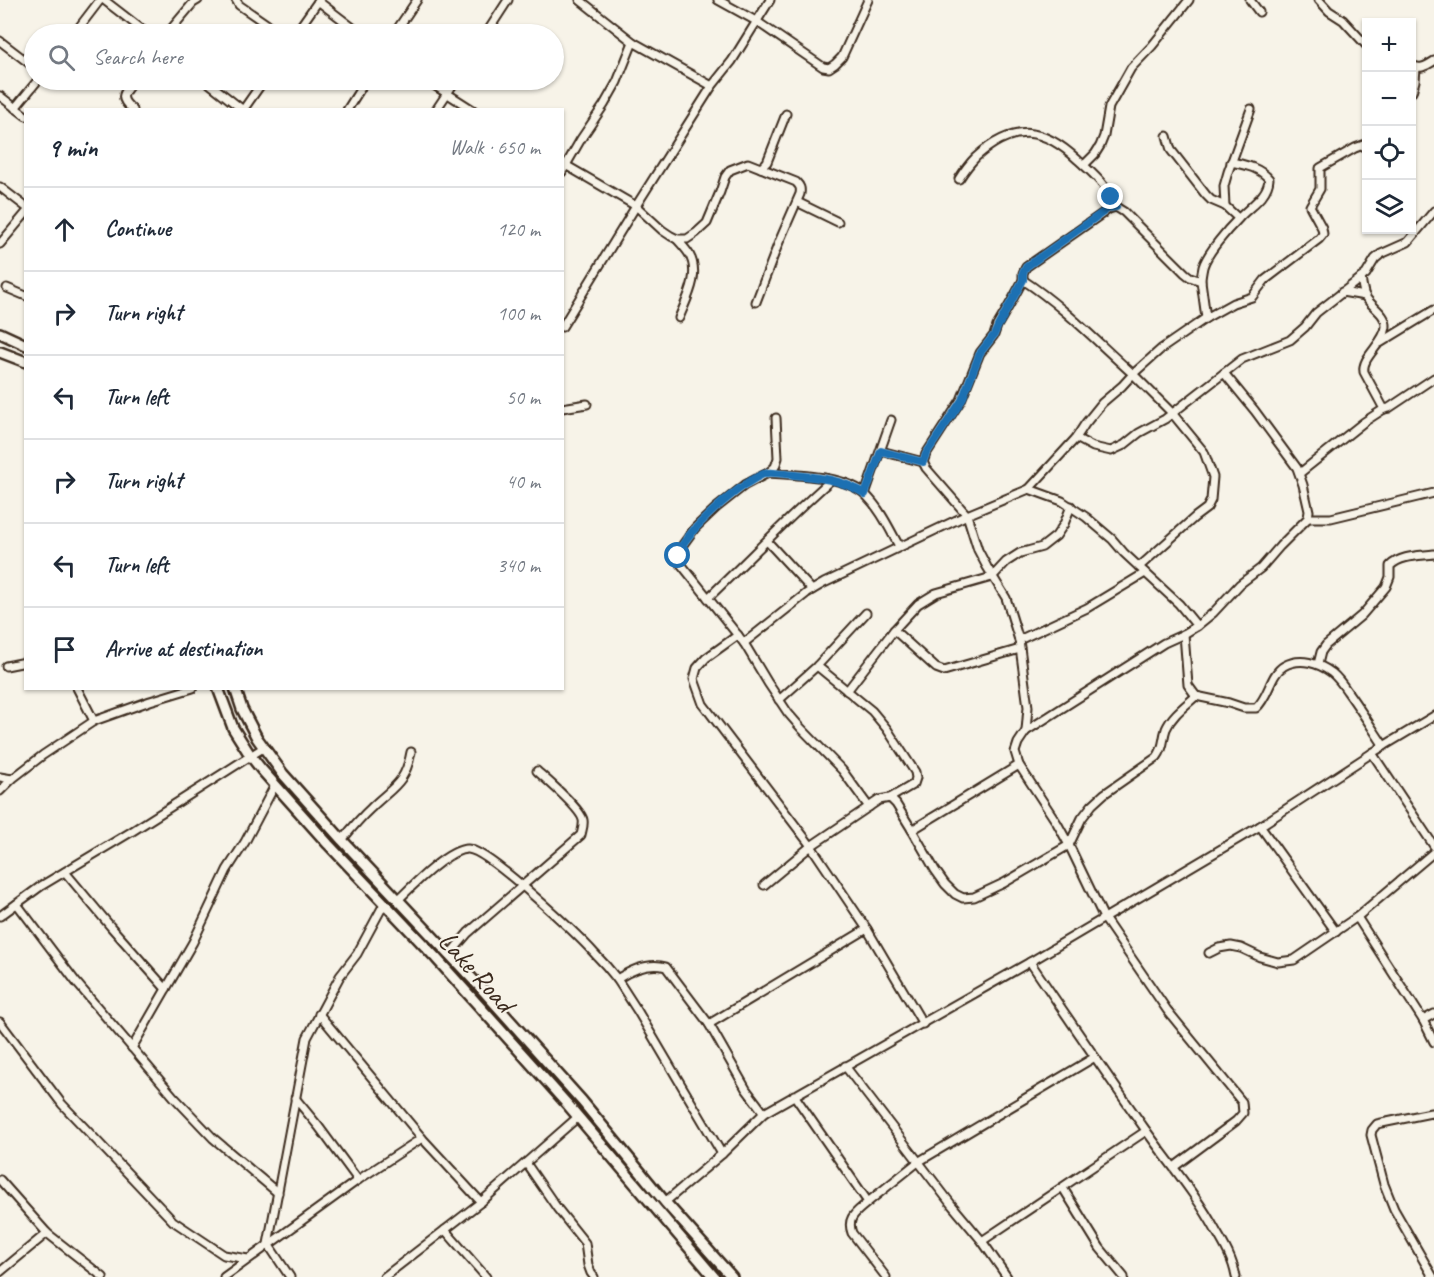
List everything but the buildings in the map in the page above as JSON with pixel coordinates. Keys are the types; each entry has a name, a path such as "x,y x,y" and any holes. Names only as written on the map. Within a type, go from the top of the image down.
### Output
{"main road":[{"path":"0,333 24,344"},
{"path":"0,352 24,361"},
{"name":"Lake Road","path":"219,690 233,728 250,755 274,785 436,958 654,1204 714,1277"},
{"name":"Lake Road","path":"237,690 242,709 257,738 283,774 582,1101 665,1202 732,1277"}],"street":[{"path":"82,24 102,0 134,24"},
{"path":"175,24 198,0"},
{"path":"236,0 239,5 267,24"},
{"path":"401,24 417,0"},
{"path":"493,24 508,0"},
{"path":"579,0 633,42 712,86"},
{"path":"718,0 756,21 823,67 829,68 842,57 868,0"},
{"path":"564,324 712,86 732,61 770,0"},
{"path":"1084,165 1100,146 1110,107 1131,68 1190,0"},
{"path":"1250,0 1259,12"},
{"path":"1319,0 1329,11 1343,20 1362,41"},
{"path":"302,24 318,1 348,24"},
{"path":"0,40 24,59"},
{"path":"633,42 617,82 564,166 636,206 662,230 677,239 689,254 693,272 692,285 680,318"},
{"path":"1416,67 1421,68 1434,61"},
{"path":"15,108 30,90"},
{"path":"126,90 123,100 131,108"},
{"path":"218,90 240,108"},
{"path":"244,108 257,90"},
{"path":"349,108 360,90"},
{"path":"441,90 470,108"},
{"path":"437,108 448,90"},
{"path":"0,96 24,115"},
{"path":"1225,206 1224,186 1251,109"},
{"path":"761,168 767,162 786,114"},
{"path":"959,178 975,158 992,145 1013,134 1036,134 1048,138 1084,165 1101,182 1116,207 1185,273 1201,281"},
{"path":"1167,136 1171,150 1206,195 1211,200 1225,206 1238,218"},
{"path":"744,643 824,583 899,546 1029,489 1076,438 1102,403 1161,349 1206,318 1233,303 1252,297 1264,280 1323,234 1310,206 1320,189 1320,168 1362,146"},
{"path":"1206,318 1201,281 1206,260 1238,218 1269,186 1266,174 1231,162"},
{"path":"677,239 687,239 707,223 725,177 730,170 748,163 796,182 801,189 797,202 778,242 756,302"},
{"path":"0,187 24,205"},
{"path":"797,202 838,222"},
{"path":"1026,731 1028,707 1019,640 1006,598 978,550 967,515 923,462 962,400 980,353 994,335 1023,280 1026,267 1109,208 1116,207"},
{"path":"1076,438 1093,447 1111,451 1166,419 1242,359 1290,340 1316,313 1366,274 1375,259 1381,254 1402,246 1412,238 1434,211"},
{"path":"0,244 24,215"},
{"path":"18,222 24,226"},
{"path":"1361,278 1365,296 1386,324 1384,337 1365,361 1363,367 1384,409"},
{"path":"1023,280 1039,290 1066,313 1133,374 1172,414 1204,452 1213,477 1212,500 1207,508 1139,567"},
{"path":"7,288 24,295"},
{"path":"1342,292 1365,296"},
{"path":"1378,344 1434,310"},
{"path":"1174,1167 1236,1121 1243,1113 1242,1102 1167,1010 1104,918 1069,845 1019,765 1015,752 1026,731 1132,662 1197,626 1219,608 1240,584 1261,568 1308,518 1309,511 1299,473 1255,411 1224,373"},
{"path":"1299,473 1364,422 1434,378"},
{"path":"564,408 586,404"},
{"path":"776,418 778,458 775,466 745,485 716,508 695,528 679,550 678,556 681,564 744,643 779,700 801,728 842,770 869,807"},
{"path":"865,494 891,420"},
{"path":"881,451 923,462"},
{"path":"768,472 831,480 853,486 865,494 886,521 899,546"},
{"path":"708,598 802,505 831,480"},
{"path":"1029,489 1071,506 1102,530 1179,604 1197,626"},
{"path":"1308,518 1331,518 1434,493"},
{"path":"847,691 894,630 918,604 936,593 992,577 1006,562 1020,553 1042,547 1056,536 1071,506"},
{"path":"767,541 812,590"},
{"path":"1318,664 1321,652 1326,645 1362,615 1386,587 1390,577 1390,566 1394,562 1405,557 1434,554"},
{"path":"1019,640 1087,608 1145,573"},
{"path":"779,700 817,666 866,613"},
{"path":"894,630 936,668 944,671 1020,649"},
{"path":"1184,634 1188,685 1196,696 1229,702 1244,708 1256,708 1262,703 1273,678 1283,666 1299,662 1318,664 1335,675 1384,746"},
{"path":"738,635 706,658 697,668 694,680 703,704 811,846 867,929 923,1024"},
{"path":"6,666 24,662"},
{"path":"764,885 811,846 879,800 890,798 914,784 916,778 915,772 887,729 872,711 817,666"},
{"path":"78,690 94,721"},
{"path":"0,791 43,755 94,721 186,690"},
{"path":"890,798 896,804 934,870 945,884 963,898 974,897 1004,884 1069,845 1082,818 1092,805 1162,750 1165,732 1171,719 1196,696"},
{"path":"665,1202 722,1154 764,1113 923,1024 1260,826 1372,753 1434,716"},
{"path":"0,916 41,886 263,748"},
{"path":"342,840 370,808 395,787 408,767 411,752"},
{"path":"1372,753 1434,846"},
{"path":"912,830 1019,765"},
{"path":"450,954 468,933 581,835 584,819 577,809 537,771"},
{"path":"0,777 12,779"},
{"path":"132,1048 193,942 227,870 245,842 274,785"},
{"path":"1260,826 1336,932"},
{"path":"398,900 449,854 466,848 494,862 570,928 616,978 722,1154"},
{"path":"1209,953 1231,946 1278,963 1294,960 1357,917 1434,852"},
{"path":"65,872 166,988"},
{"path":"17,904 76,982 174,1097 213,1138 278,1193"},
{"path":"290,1277 268,1244 307,1038 340,976 357,954 384,904"},
{"path":"1357,917 1423,1020 1434,1042"},
{"path":"709,1024 867,929"},
{"path":"1030,962 1146,1131 1204,1210 1234,1264 1236,1277"},
{"path":"616,978 636,969 657,965 666,967 709,1024 746,1089 764,1113"},
{"path":"319,1014 422,1138 481,1202"},
{"path":"1423,1020 1434,1014"},
{"path":"0,1022 62,1104 173,1221 224,1255 248,1259"},
{"path":"885,1277 852,1233 849,1226 850,1220 868,1202 918,1162 1095,1058"},
{"path":"845,1066 982,1241 1007,1277"},
{"path":"794,1095 868,1202"},
{"path":"294,1098 319,1127 358,1180"},
{"path":"1433,1277 1394,1209 1384,1184 1371,1135 1377,1124 1434,1114"},
{"path":"384,1277 481,1202 578,1117"},
{"path":"982,1241 1146,1131"},
{"path":"224,1277 358,1180 422,1138"},
{"path":"526,1163 585,1243 588,1265 594,1277"},
{"path":"0,1180 47,1233 103,1277"},
{"path":"1063,1188 1100,1248 1124,1277"},
{"path":"445,1230 486,1277"},
{"path":"0,1272 47,1233"}],"route":[{"path":"678,556 679,550 695,528 716,508 745,485 768,472 835,480 853,486 865,494 881,451 923,462 962,400 980,353 994,335 1023,280 1026,267 1109,208 1116,207 1111,197"}]}
